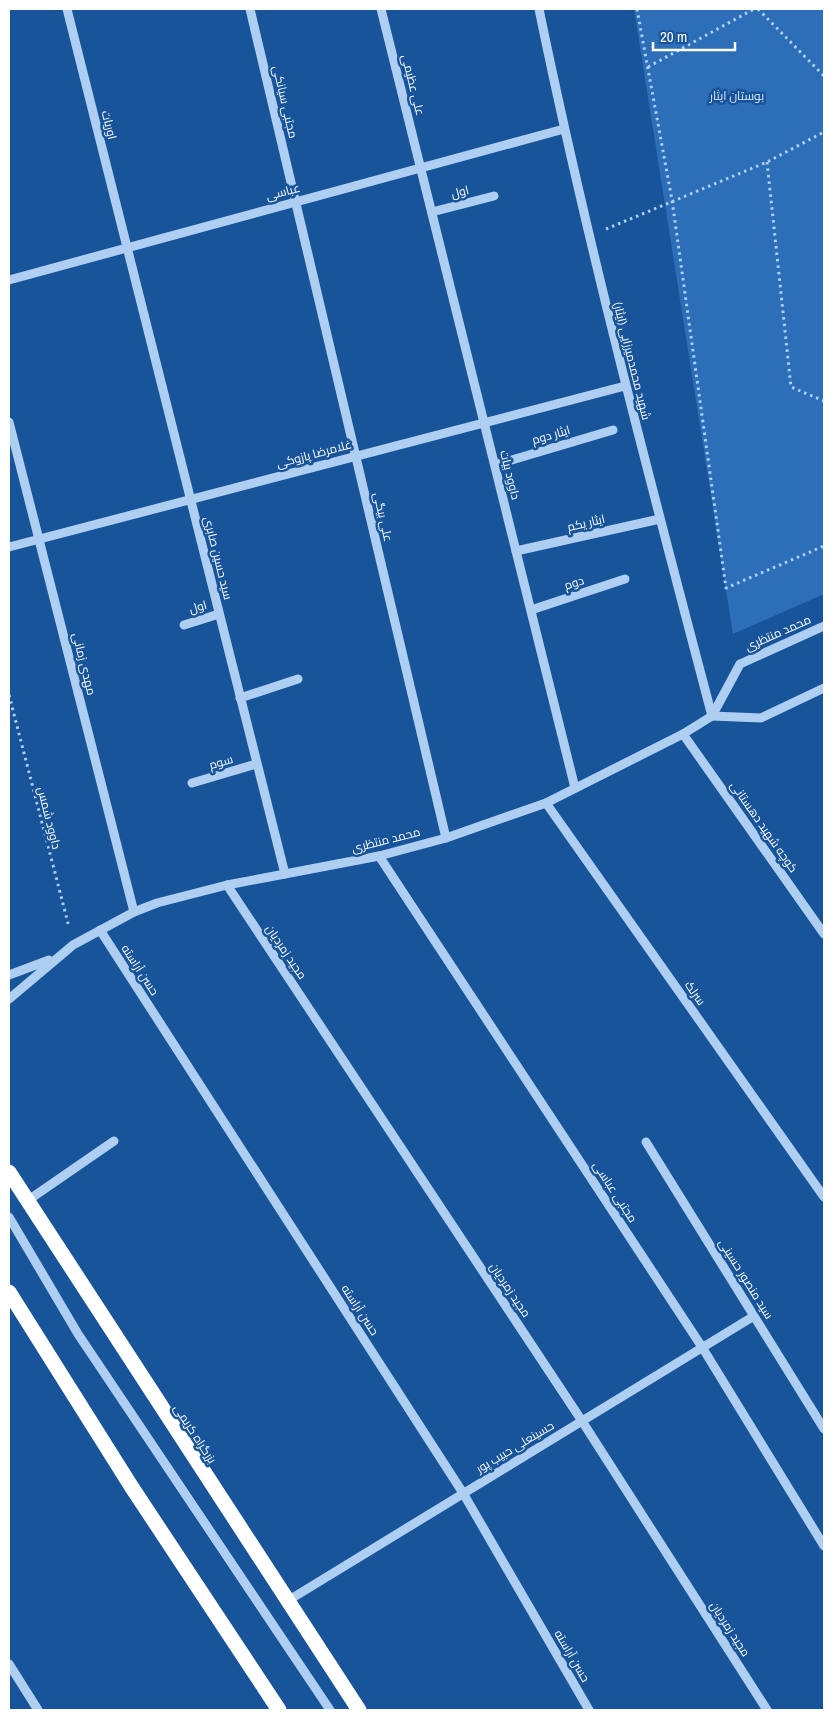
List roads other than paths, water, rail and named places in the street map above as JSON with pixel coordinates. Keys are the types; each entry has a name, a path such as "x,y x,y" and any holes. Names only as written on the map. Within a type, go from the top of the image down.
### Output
{"highway":[{"name":"بزرگراه کریمی","path":"9,1172 359,1710"},
{"path":"9,1292 131,1486 279,1710"}],"street":[{"name":"اوریات","path":"67,9 127,248"},
{"name":"مجتبی سیانکی","path":"250,9 295,201"},
{"name":"علی عظیمی","path":"381,9 421,167"},
{"name":"شهید محمدمیرزایی (ایثار)","path":"540,9 564,129 625,386 712,716"},
{"name":"عباسی","path":"9,280 564,129"},
{"name":"داوود بیات","path":"421,167 576,788"},
{"name":"اول","path":"432,212 494,196"},
{"name":"علی بیگی","path":"295,201 446,838"},
{"name":"سید حسین صابری","path":"127,248 285,874"},
{"name":"غلامرضا پازوکی","path":"9,547 625,386"},
{"name":"مهدی زمانی","path":"9,422 134,912"},
{"name":"ایثار دوم","path":"495,465 613,430"},
{"name":"ایثار یکم","path":"516,551 660,519"},
{"name":"دوم","path":"531,610 625,579"},
{"name":"اول","path":"184,625 219,614"},
{"name":"محمد منتظری","path":"9,999 73,944 134,912 156,903 227,886 379,856 446,838 546,803 683,734 712,716 740,664 824,626"},
{"path":"240,698 298,679"},
{"path":"712,716 762,718 824,688"},
{"name":"کوچه شهید دهستانی","path":"683,734 824,934"},
{"name":"سوم","path":"192,783 256,764"},
{"name":"سرلک","path":"546,803 824,1197"},
{"name":"مجتبی عباسی","path":"379,856 702,1347 824,1546"},
{"name":"مجید زمردیان","path":"227,886 582,1421 767,1710"},
{"name":"حسن آراسته","path":"100,930 463,1493 589,1710"},
{"name":"محمد منتظری","path":"9,975 56,957"},
{"path":"27,1201 114,1141"},
{"name":"سید منصور حسینی","path":"646,1142 824,1429"},
{"path":"9,1217 78,1334 330,1710"},
{"name":"حسینعلی حبیب پور","path":"289,1600 754,1316"},
{"path":"9,1664 38,1710"}],"park label":[{"name":"بوستان ایثار","path":"737,96"}]}
